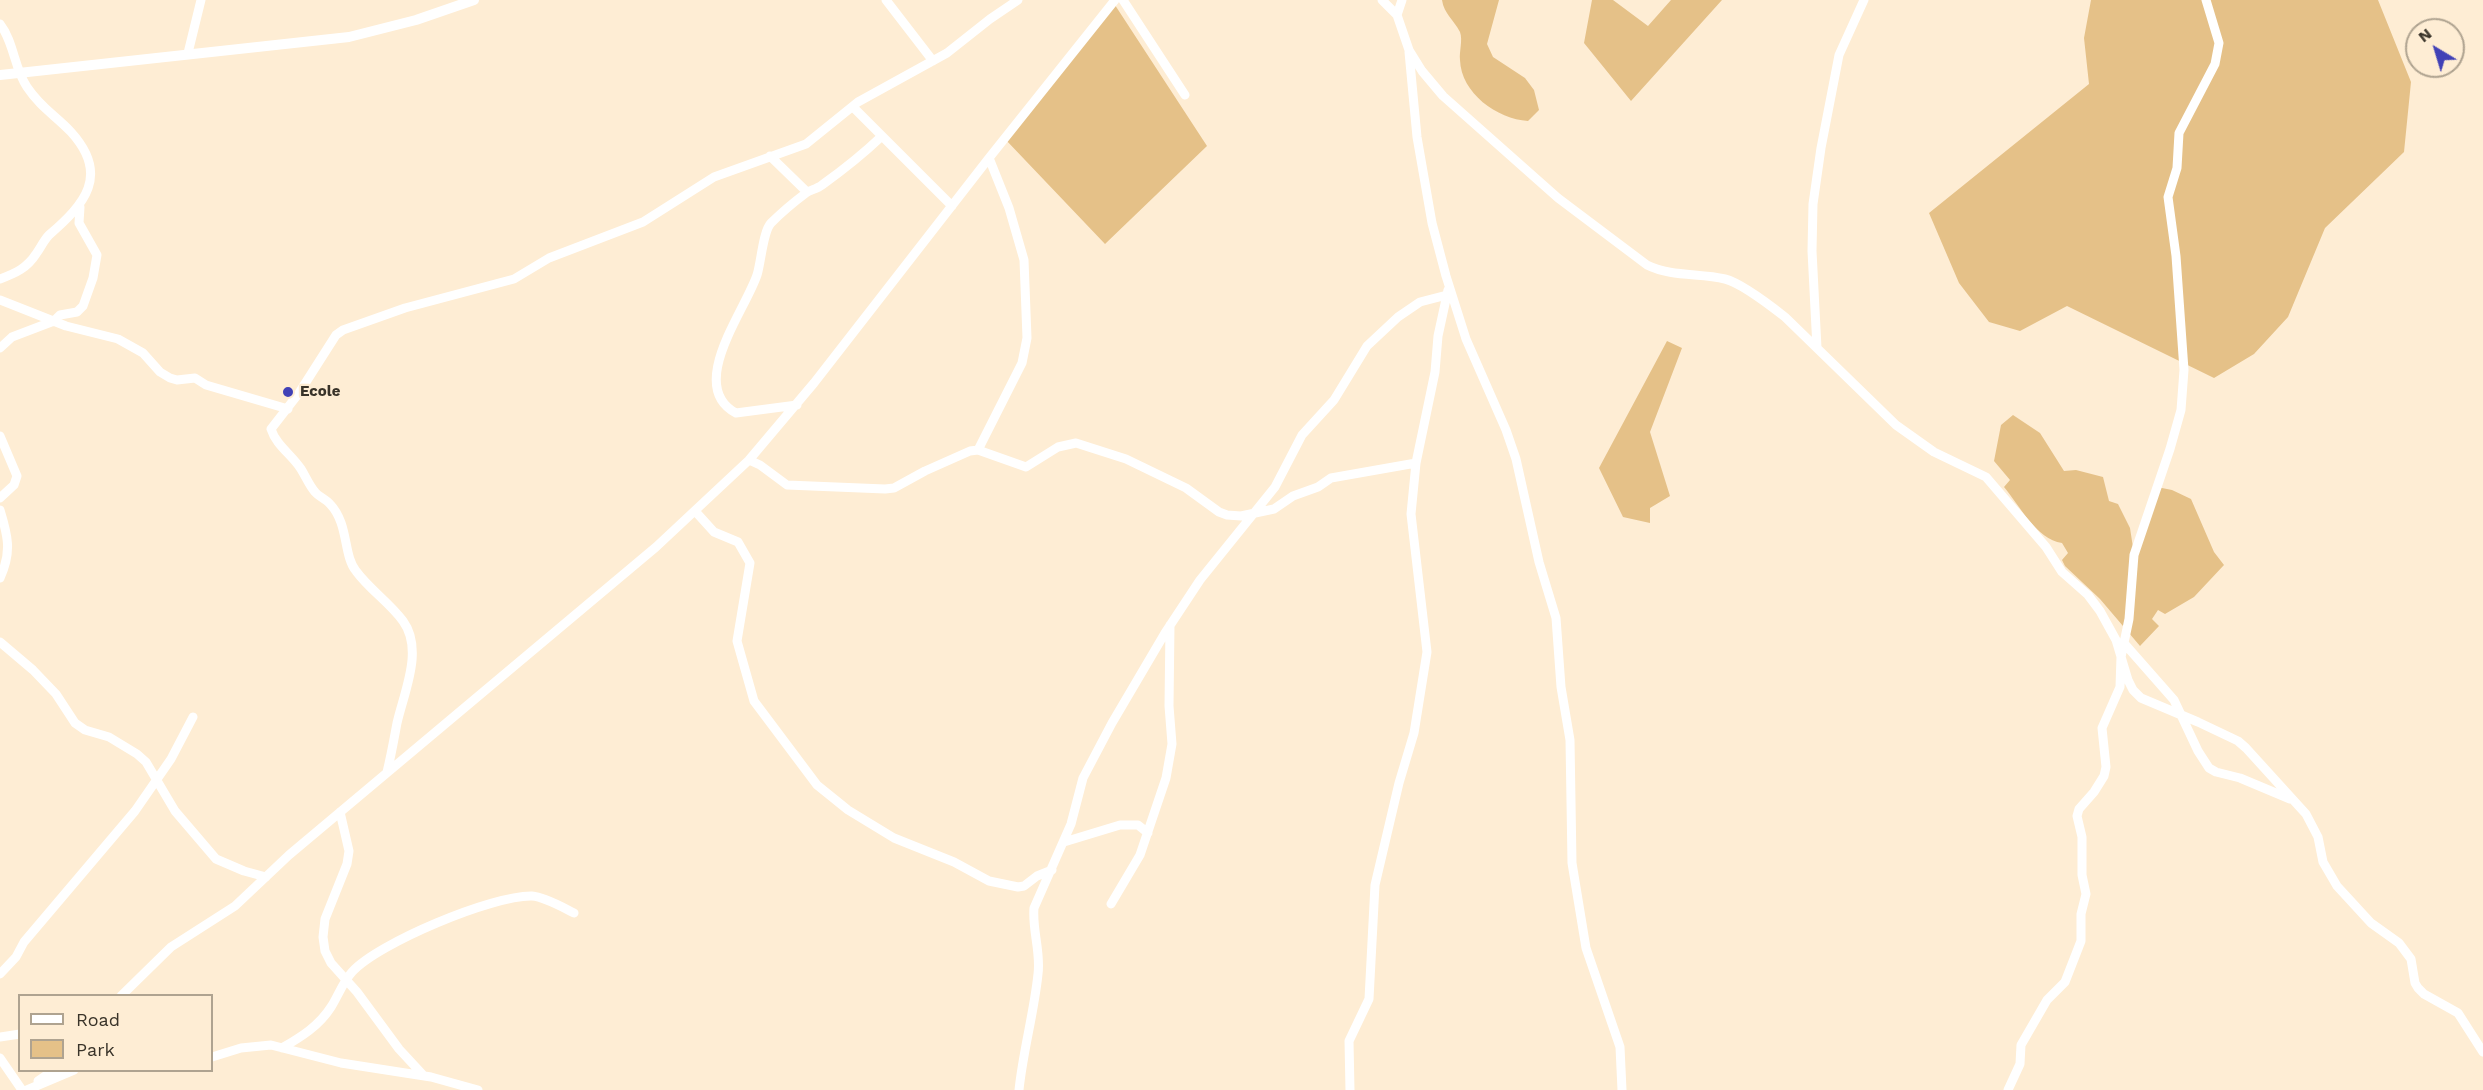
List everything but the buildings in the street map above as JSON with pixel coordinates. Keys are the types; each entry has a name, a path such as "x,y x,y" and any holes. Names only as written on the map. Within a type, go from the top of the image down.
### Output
{"street":[{"path":"188,53 201,0"},
{"path":"0,75 349,37 416,20 474,0"},
{"path":"886,0 933,61"},
{"path":"387,772 397,723 406,694 413,644 411,634 404,622 355,570 345,531 338,517 330,504 310,486 301,469 272,432 272,426 288,409 336,335 343,330 405,308 514,279 549,258 643,222 714,177 806,144 864,98 947,53 1018,0"},
{"path":"120,994 171,947 235,906 340,812 695,511 749,460 796,405 1115,0"},
{"path":"1123,0 1185,95"},
{"path":"1382,0 1397,15 1409,50 1422,71 1443,96 1558,198 1647,265 1658,270 1727,280 1767,303 1896,425 1934,452 1986,477 2046,547 2062,572 2088,595 2125,645 2174,700 2209,768 2293,800"},
{"path":"1397,15 1402,0"},
{"path":"1817,348 1812,251 1814,204 1821,148 1839,55 1864,0"},
{"path":"2008,1090 2020,1064 2021,1045 2047,1000 2065,982 2081,941 2081,914 2086,894 2082,875 2082,837 2077,816 2079,808 2094,792 2104,776 2106,767 2102,728 2120,687 2121,657 2125,645 2134,555 2181,410 2184,370 2176,256 2168,197 2177,168 2178,133 2215,64 2219,43 2206,0"},
{"path":"0,24 10,45 18,73 42,108 71,133 87,157 91,179 80,207 79,223 97,255 93,278 82,306 77,312 60,315 54,321 12,337 0,348"},
{"path":"1409,50 1417,137 1432,223 1448,291 1516,459 1539,562 1556,618 1561,687 1570,740 1572,863 1586,948 1620,1047 1622,1090"},
{"path":"853,107 952,206"},
{"path":"796,405 736,413 721,399 715,381 731,328 757,276 768,225 807,192 819,187 858,159 882,136"},
{"path":"770,156 807,192"},
{"path":"978,450 1022,363 1028,338 1024,260 1009,208 989,158"},
{"path":"0,279 27,266 45,239 80,207"},
{"path":"1350,1090 1349,1041 1369,999 1375,885 1414,733 1427,652 1411,514 1416,463 1435,372 1438,336 1448,291"},
{"path":"1019,1090 1022,1057 1039,971 1033,919 1034,908 1071,824 1083,778 1112,723 1170,625 1200,580 1275,488 1302,435 1334,400 1373,339 1398,317 1420,302 1448,291"},
{"path":"0,300 54,321 118,339 142,353 160,372 170,378 177,380 195,378 206,385 288,409"},
{"path":"0,436 17,476 14,485 0,498"},
{"path":"749,460 760,465 786,485 885,489 894,488 958,455 978,450 1026,467 1058,447 1076,443 1126,459 1168,479 1227,515 1240,516 1274,509 1293,496 1318,487 1331,478 1416,463"},
{"path":"0,510 9,540 0,578"},
{"path":"695,511 714,532 738,542 750,563 737,628 737,640 750,688 754,701 817,785 848,810 894,838 954,862 989,881 1018,887 1024,886 1037,876 1052,870"},
{"path":"2100,611 2116,640 2133,690 2141,698 2238,741 2293,800 2313,826 2323,862 2337,886 2371,923 2399,943 2411,958 2418,988 2424,994 2458,1013 2483,1052"},
{"path":"1112,904 1140,855 1166,778 1172,744 1169,706 1170,625"},
{"path":"0,642 33,670 56,694 75,723 85,730 109,737 146,762 175,811 216,859 244,871 266,877"},
{"path":"0,974 16,957 24,942 135,811 171,759 193,717"},
{"path":"340,812 349,851 347,864 325,919 323,937 325,951 331,963 399,1049 424,1076"},
{"path":"1064,842 1120,825 1138,825 1148,833"},
{"path":"282,1048 321,1020 351,973 364,961 456,914 532,896 574,913"},
{"path":"0,1037 18,1034"},
{"path":"213,1057 260,1044 342,1064 424,1076 478,1090"},
{"path":"0,1058 25,1090"},
{"path":"25,1090 52,1072"},
{"path":"25,1090 71,1072"}],"green space":[{"path":"1442,0 1499,0 1487,44 1493,57 1525,78 1534,90 1539,110 1528,121 1493,110 1474,93 1462,72 1460,32 1447,13"},
{"path":"1592,0 1613,0 1648,26 1671,0 1722,0 1631,101 1584,43"},
{"path":"2091,0 2378,0 2405,67 2405,78 2409,78 2411,82 2404,152 2325,228 2288,317 2254,354 2214,378 2067,306 2020,331 1989,322 1959,283 1929,213 2089,84 2084,38"},
{"path":"1113,2 1207,146 1105,244 1005,139"},
{"path":"1667,341 1682,348 1650,432 1670,496 1650,508 1650,523 1623,517 1599,468"},
{"path":"2013,415 2040,433 2064,471 2076,470 2103,477 2109,501 2118,504 2130,528 2134,554 2157,487 2172,490 2191,499 2214,552 2224,565 2194,597 2165,614 2158,610 2152,619 2159,626 2140,646 2100,599 2065,566 2062,560 2068,553 2062,543 2036,529 2004,487 2010,480 1994,461 2001,425"}],"place":[{"name":"Ecole","path":"288,392"}]}
